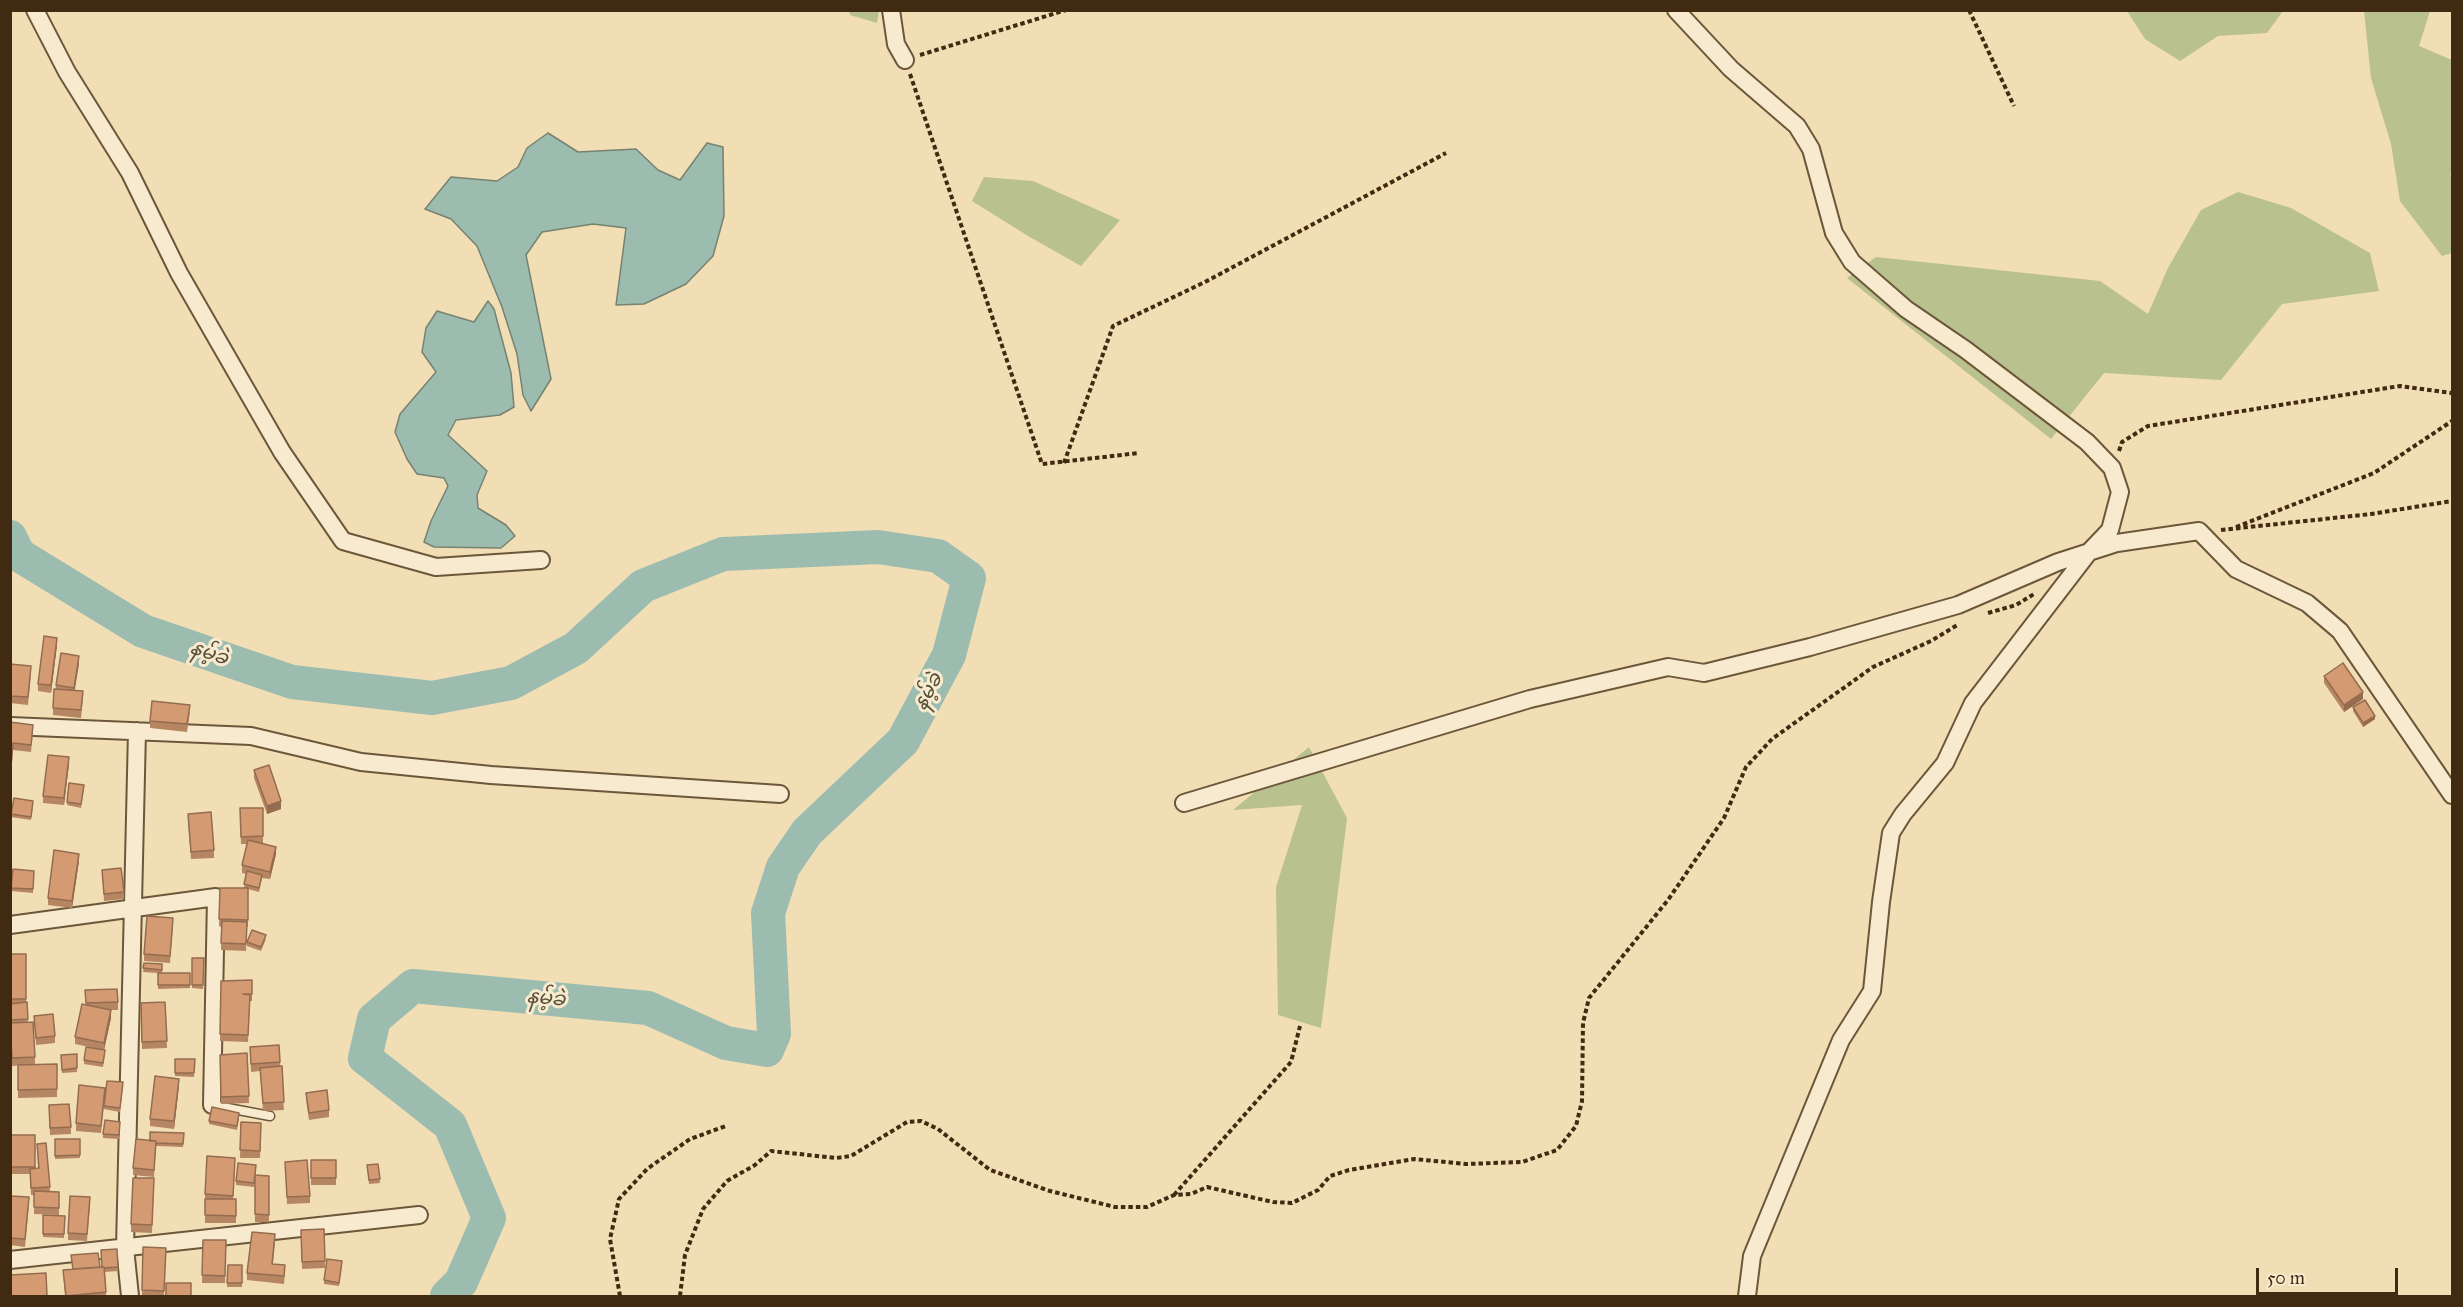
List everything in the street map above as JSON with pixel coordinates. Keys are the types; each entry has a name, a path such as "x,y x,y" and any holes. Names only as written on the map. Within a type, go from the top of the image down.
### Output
{"street":[{"path":"35,10 67,72 130,173 179,273 282,452 343,541 436,567 541,560"},
{"path":"891,10 896,44 905,60"},
{"path":"1676,10 1731,69 1797,126 1811,148 1834,233 1852,262 1906,309 1966,350 2087,442 2112,468 2120,492 2109,530 2089,552 1973,703 1945,763 1903,814 1891,833 1872,991 1841,1040 1765,1224 1752,1257 1747,1296"},
{"path":"1184,803 1530,699 1668,667 1704,673 1810,647 1958,605 2058,562 2117,543 2199,531 2236,569 2307,603 2340,631 2452,795"},
{"path":"10,726 251,736 361,762 491,775 780,794"},
{"path":"130,1296 125,1248 137,731"},
{"path":"10,925 216,897 212,1105"},
{"path":"10,1260 419,1215"}],"lane":[{"path":"212,1105 270,1116"}],"path":[{"path":"1066,10 905,60 1042,464 1139,453"},
{"path":"1969,10 2014,106"},
{"path":"1064,463 1113,326 1205,282 1446,153"},
{"path":"2112,468 2122,442 2148,426 2400,386 2452,393"},
{"path":"2231,530 2374,473 2452,421"},
{"path":"2199,531 2231,530 2371,514 2452,501"},
{"path":"1978,615 2016,605 2035,593"},
{"path":"680,1296 685,1255 703,1209 727,1181 754,1165 771,1151 836,1158 851,1156 907,1122 921,1121 938,1129 990,1170 1050,1191 1115,1207 1147,1207 1174,1195 1191,1194 1207,1187 1273,1202 1292,1203 1318,1190 1330,1176 1349,1170 1414,1159 1466,1164 1522,1162 1557,1150 1575,1126 1582,1101 1583,1023 1589,998 1668,900 1724,818 1746,767 1772,739 1873,667 1931,641 1969,618"},
{"path":"1174,1195 1291,1062 1300,1026"},
{"path":"620,1296 610,1239 619,1199 647,1168 690,1139 726,1126"}],"green space":[{"path":"849,11 879,11 877,23 850,15"},
{"path":"2127,11 2283,11 2267,33 2218,36 2180,61 2145,39"},
{"path":"2364,11 2430,11 2419,46 2452,60 2452,172 2450,174 2452,179 2452,253 2442,256 2400,201 2391,144 2371,78"},
{"path":"984,177 1033,181 1120,220 1081,266 972,201"},
{"path":"2238,192 2291,208 2370,253 2379,291 2282,304 2221,380 2104,373 2051,439 1847,278 1876,257 2100,281 2148,314 2168,268 2201,210"},
{"path":"1309,747 1347,818 1321,1028 1278,1015 1276,887 1302,805 1233,810"}],"shaded area":[{"path":"548,133 578,152 636,149 658,170 680,180 707,143 723,147 724,216 713,256 686,284 644,304 616,305 626,228 593,224 542,232 526,255 551,379 531,411 523,395 517,354 502,307 477,246 451,219 425,209 451,177 497,181 518,167 527,148"},
{"path":"488,301 494,309 511,373 514,407 500,415 456,420 448,435 487,471 477,495 478,508 506,525 515,536 501,548 434,547 424,542 431,521 448,486 444,478 417,474 407,459 395,432 400,414 436,372 422,352 426,328 437,311 474,322"}],"building":[{"path":"44,636 57,638 51,685 38,684"},
{"path":"61,653 79,656 74,688 56,685"},
{"path":"2343,663 2363,692 2344,705 2324,676"},
{"path":"10,664 31,666 28,697 10,696"},
{"path":"54,689 83,691 81,710 53,708"},
{"path":"2365,700 2375,716 2363,723 2353,707"},
{"path":"152,701 190,705 187,724 150,721"},
{"path":"10,722 33,725 31,745 13,743 11,766"},
{"path":"48,755 69,757 64,798 43,796"},
{"path":"269,765 281,801 267,806 254,770"},
{"path":"69,783 84,785 81,804 67,802"},
{"path":"11,796 11,831 10,831"},
{"path":"14,798 33,801 31,817 11,814"},
{"path":"240,808 263,808 263,836 241,837"},
{"path":"211,812 214,850 191,852 188,814"},
{"path":"248,840 276,847 270,872 242,865"},
{"path":"54,850 79,854 72,901 48,898"},
{"path":"121,868 124,892 104,894 102,870"},
{"path":"13,869 34,871 33,889 11,888"},
{"path":"247,871 262,875 259,888 244,884"},
{"path":"220,888 248,888 248,920 219,919"},
{"path":"147,916 173,918 170,956 144,954"},
{"path":"222,921 247,922 246,944 221,943"},
{"path":"252,930 266,935 261,947 247,942"},
{"path":"10,954 26,954 26,999 10,999"},
{"path":"192,958 204,958 203,985 192,985"},
{"path":"144,963 162,964 162,970 143,968"},
{"path":"158,973 190,973 190,985 158,985"},
{"path":"252,980 252,994 243,994 250,995 248,1035 220,1034 221,981"},
{"path":"117,989 118,1002 86,1003 85,990"},
{"path":"27,1002 28,1019 10,1020 10,1004"},
{"path":"165,1002 167,1041 142,1042 141,1003"},
{"path":"82,1004 111,1010 104,1043 75,1037"},
{"path":"53,1014 55,1036 36,1038 34,1016"},
{"path":"33,1022 35,1057 12,1058 10,1023"},
{"path":"279,1045 280,1062 251,1064 250,1047"},
{"path":"86,1047 105,1050 103,1063 84,1060"},
{"path":"247,1053 249,1096 221,1097 220,1055"},
{"path":"77,1054 77,1068 62,1070 61,1055"},
{"path":"175,1059 195,1059 194,1073 175,1073"},
{"path":"57,1064 57,1089 18,1090 18,1065"},
{"path":"282,1066 284,1102 263,1103 260,1068"},
{"path":"155,1076 179,1079 174,1121 150,1119"},
{"path":"107,1081 123,1082 120,1108 104,1106"},
{"path":"79,1085 105,1088 101,1126 76,1123"},
{"path":"327,1090 329,1110 309,1113 306,1093"},
{"path":"69,1104 71,1127 50,1128 49,1105"},
{"path":"212,1107 239,1113 237,1126 209,1121"},
{"path":"105,1120 120,1122 119,1135 103,1134"},
{"path":"241,1122 261,1123 260,1151 240,1150"},
{"path":"150,1132 184,1133 183,1144 150,1141"},
{"path":"10,1135 35,1135 35,1167 10,1167"},
{"path":"55,1139 80,1139 80,1155 55,1156"},
{"path":"136,1139 156,1141 154,1170 133,1168"},
{"path":"46,1143 50,1187 31,1188 30,1169 39,1168 37,1144"},
{"path":"207,1156 235,1158 233,1196 205,1194"},
{"path":"307,1160 310,1196 287,1197 285,1162"},
{"path":"311,1160 336,1160 336,1178 311,1178"},
{"path":"238,1163 256,1165 254,1183 236,1181"},
{"path":"378,1164 380,1179 369,1180 367,1165"},
{"path":"255,1175 269,1176 269,1215 255,1214"},
{"path":"133,1178 154,1178 152,1225 131,1224"},
{"path":"34,1191 59,1192 59,1208 34,1207"},
{"path":"10,1196 29,1197 25,1239 10,1238"},
{"path":"70,1196 90,1197 87,1234 68,1233"},
{"path":"205,1199 236,1199 236,1216 205,1215"},
{"path":"43,1215 65,1216 64,1234 43,1234"},
{"path":"324,1229 325,1261 302,1262 301,1230"},
{"path":"252,1232 275,1234 272,1264 285,1265 284,1276 247,1273"},
{"path":"203,1240 226,1240 225,1276 202,1275"},
{"path":"143,1247 166,1248 164,1291 142,1290"},
{"path":"117,1249 118,1267 102,1267 101,1250"},
{"path":"98,1253 100,1267 73,1269 71,1255"},
{"path":"327,1259 342,1261 339,1283 324,1280"},
{"path":"228,1265 242,1265 242,1283 227,1283"},
{"path":"104,1267 106,1292 66,1296 63,1270"},
{"path":"46,1273 47,1296 10,1296 10,1275"},
{"path":"166,1283 191,1283 191,1296 166,1296"}],"waterway":[{"name":"နမ့်ခဲ","path":"10,537 19,555 143,631 292,682 432,698 511,683 576,648 643,586 723,554 878,547 938,556 969,578 949,655 903,741 807,832 783,867 768,913 774,1034 767,1050 726,1043 648,1008 413,986 374,1019 365,1058 450,1125 489,1218 461,1282 447,1296"}]}
